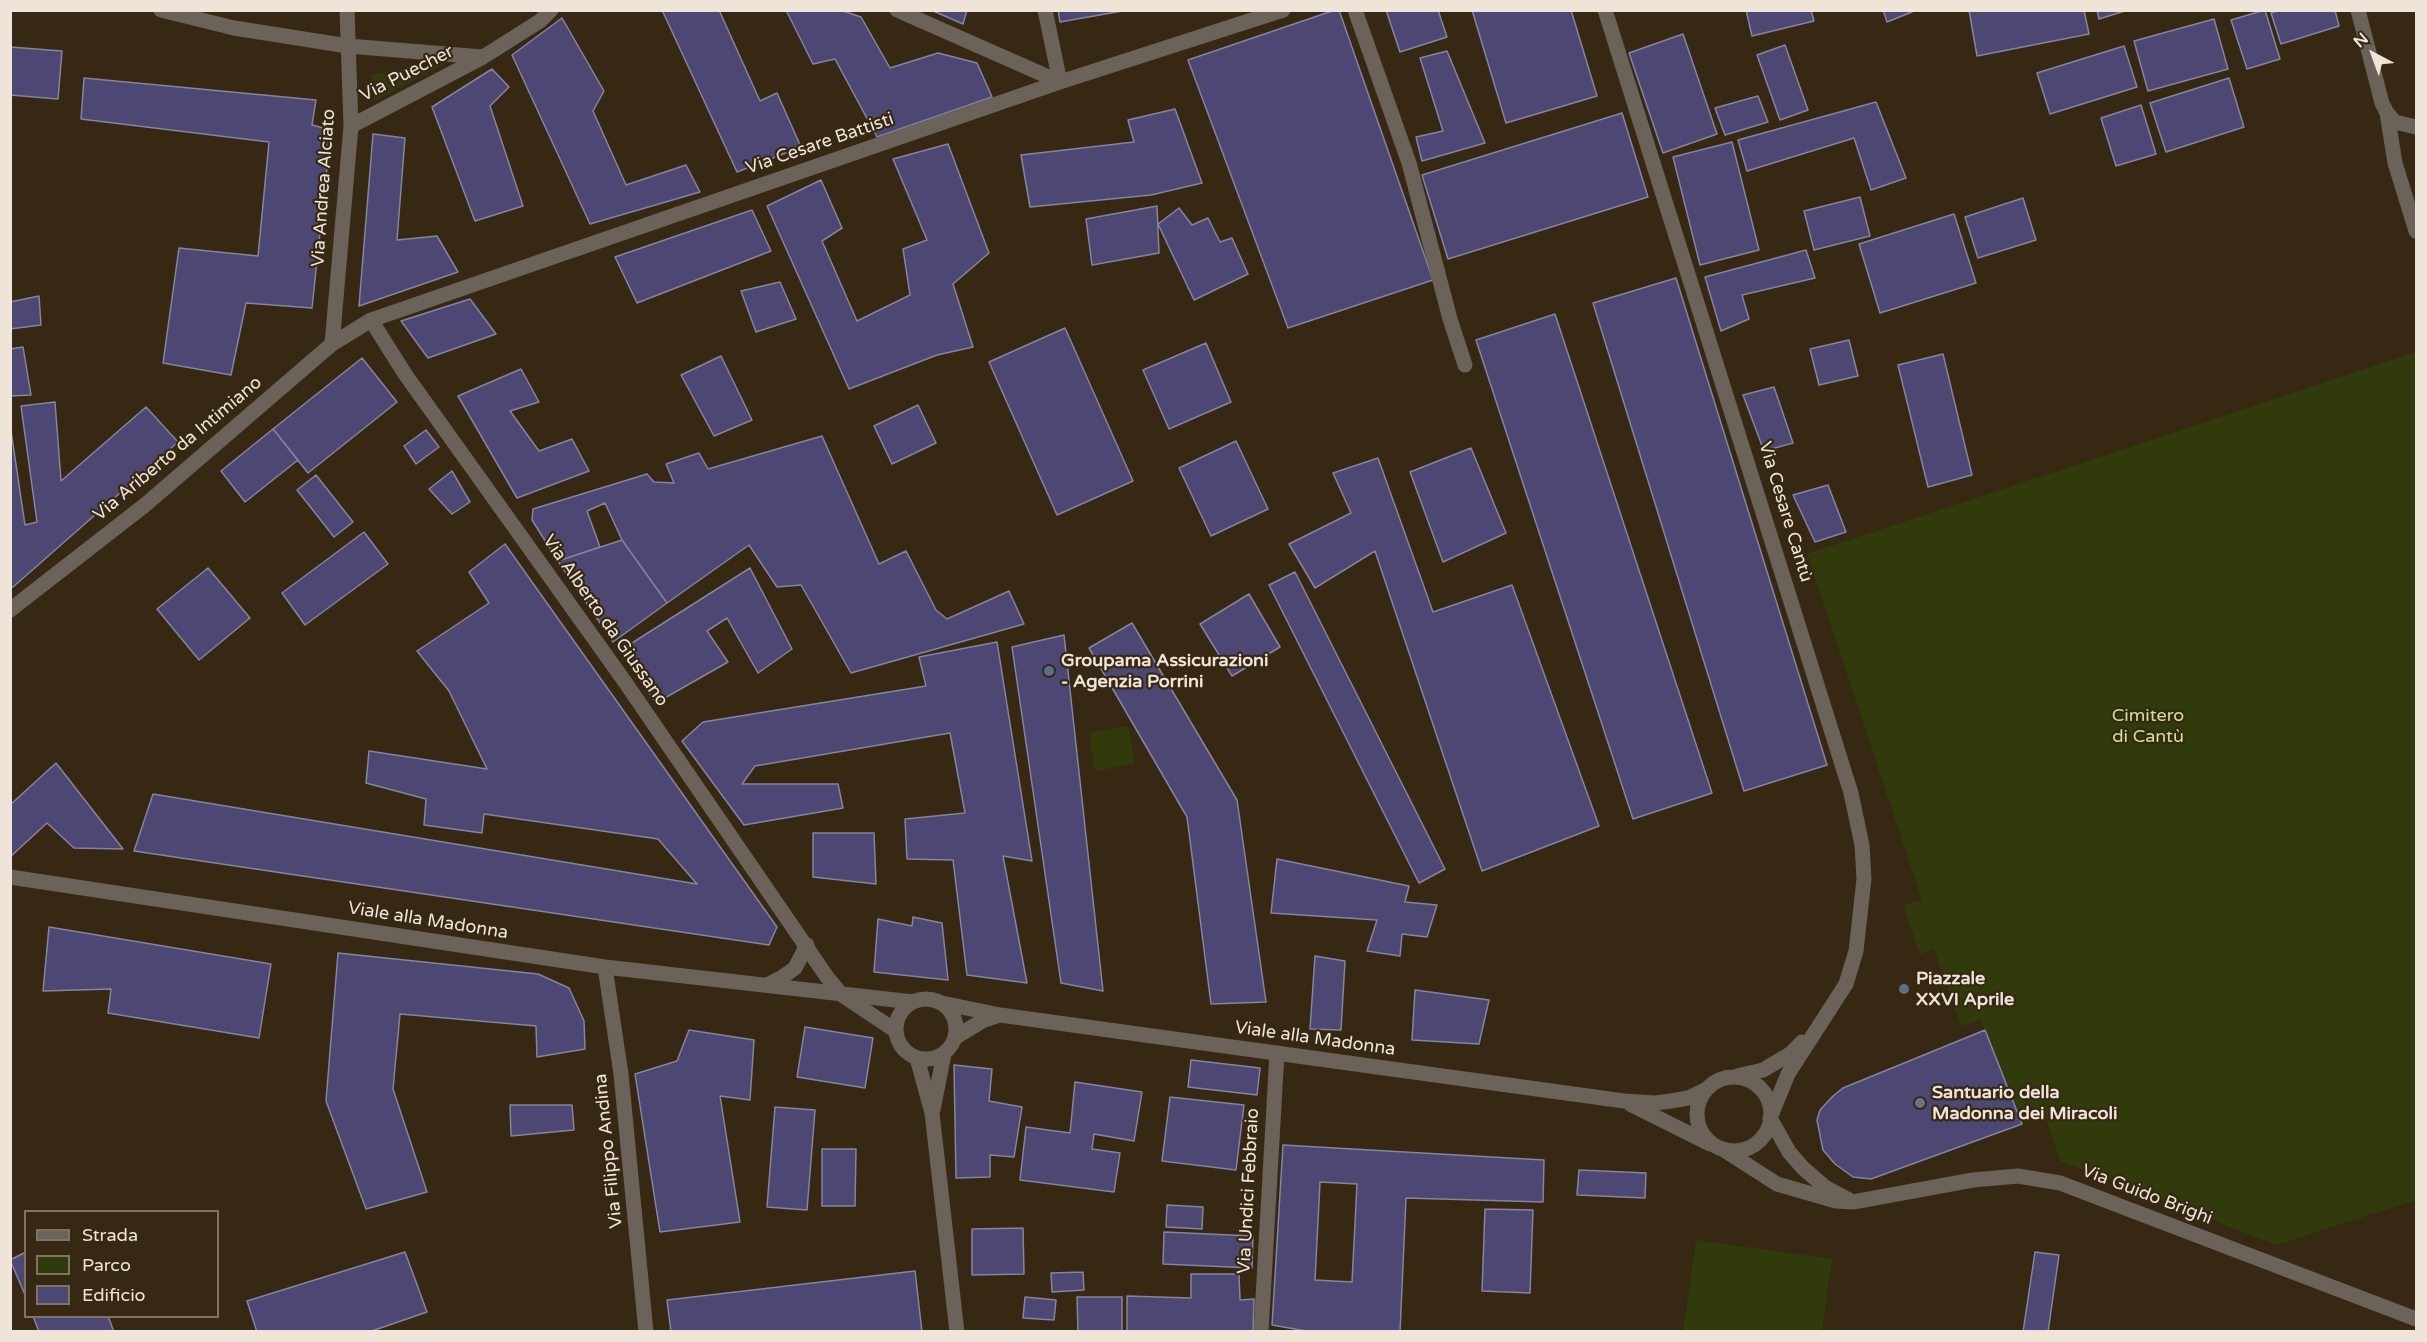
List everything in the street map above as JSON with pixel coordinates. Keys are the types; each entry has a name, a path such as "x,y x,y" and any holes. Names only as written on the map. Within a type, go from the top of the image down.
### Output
{"street":[{"name":"Via Puecher","path":"161,10 234,28 348,48 483,57"},
{"name":"Via Andrea Alciato","path":"332,344 351,126 347,10"},
{"name":"Via Puecher","path":"351,126 483,57 540,21 551,10"},
{"path":"897,10 1060,82"},
{"path":"1046,10 1060,82"},
{"name":"Via Cesare Battisti","path":"371,320 1060,82 1283,10"},
{"path":"1355,10 1408,163 1450,319 1465,364"},
{"name":"Via Cesare Cantù","path":"1605,10 1851,793 1862,845 1864,879 1861,924 1846,984 1788,1074 1770,1118"},
{"path":"2358,10 2382,103 2395,122 2416,127"},
{"path":"2387,113 2395,163 2416,231"},
{"name":"Via Ariberto da Intimiano","path":"10,610 145,505 332,344 371,320"},
{"name":"Via Alberto da Giussano","path":"371,320 405,374 625,682 842,995"},
{"name":"Viale alla Madonna","path":"10,876 605,967 913,1002"},
{"path":"769,984 795,968 807,945"},
{"name":"Via Filippo Andina","path":"605,967 621,1074 646,1332"},
{"name":"Viale alla Madonna","path":"842,995 896,1031"},
{"path":"944,1054 929,1060 916,1058 903,1048 896,1031 897,1019 904,1008 913,1002 926,999 942,1003 951,1011 956,1023 956,1037"},
{"name":"Viale alla Madonna","path":"942,1003 1000,1015 1624,1101 1655,1103 1671,1101 1688,1098 1705,1090"},
{"path":"932,1113 944,1054 956,1037 982,1021 1000,1015"},
{"name":"Via Cesare Cantù","path":"1733,1077 1769,1066 1790,1054 1820,1026"},
{"name":"Via Undici Febbraio","path":"1261,1332 1276,1053"},
{"path":"916,1058 932,1113 957,1332"},
{"path":"1733,1077 1747,1080 1759,1088 1767,1098 1770,1118 1768,1128 1752,1146 1740,1151 1719,1148 1705,1138 1698,1125 1697,1109 1705,1090 1721,1080 1733,1077"},
{"name":"Viale alla Madonna","path":"1624,1101 1678,1130 1719,1148"},
{"path":"1770,1118 1789,1152 1803,1168 1825,1187 1853,1202"},
{"name":"Via Guido Brighi","path":"1719,1148 1777,1184 1813,1197 1853,1202 1973,1180 2018,1176 2060,1183 2416,1318"}],"green space":[{"path":"450,61 374,101 371,75"},
{"name":"Cimitero di Cantù","path":"2416,352 2416,1200 2276,1245 2060,1161 2045,1116 2022,1124 1981,1020 1961,1026 1934,949 1920,954 1903,905 1922,900 1807,554"},
{"path":"1128,726 1135,764 1095,771 1089,733"},
{"path":"1696,1240 1832,1259 1822,1331 1683,1331"}],"building":[{"path":"662,10 719,10 760,101 777,93 801,147 737,172"},
{"path":"786,10 840,10 861,17 890,68 938,53 977,63 992,97 877,137 835,59 813,64"},
{"path":"931,10 967,10 963,24"},
{"path":"1058,10 1128,10 1060,22"},
{"path":"1339,10 1433,280 1288,328 1188,60"},
{"path":"1386,10 1438,10 1447,37 1400,52"},
{"path":"1472,10 1571,10 1597,96 1506,123"},
{"path":"1746,10 1811,10 1814,21 1752,36"},
{"path":"1883,10 1911,10 1912,12 1887,22"},
{"path":"1969,10 2084,10 2089,34 1977,56"},
{"path":"2097,10 2128,10 2099,19"},
{"path":"2265,10 2280,59 2247,69 2231,20"},
{"path":"2281,10 2335,10 2339,26 2281,44 2271,13"},
{"path":"562,18 604,91 593,111 626,185 686,165 700,192 590,224 512,55"},
{"path":"2214,19 2228,69 2148,91 2134,41"},
{"path":"1683,34 1717,134 1663,153 1629,53"},
{"path":"1785,45 1808,110 1780,120 1757,55"},
{"path":"2124,46 2137,87 2050,114 2037,73"},
{"path":"10,47 62,51 58,99 10,95"},
{"path":"1447,51 1485,143 1422,161 1416,137 1443,131 1420,58"},
{"path":"492,69 509,87 490,106 523,206 475,221 432,107"},
{"path":"84,78 316,100 312,125 331,130 312,308 246,303 231,375 163,363 179,248 258,256 269,142 81,119"},
{"path":"2229,78 2244,127 2166,152 2150,103"},
{"path":"1758,96 1768,122 1725,135 1715,108"},
{"path":"1876,102 1906,178 1871,190 1854,138 1747,171 1738,140"},
{"path":"2141,105 2156,154 2116,166 2101,118"},
{"path":"1175,109 1202,183 1151,195 1030,207 1021,155 1134,142 1128,120"},
{"path":"1622,113 1648,197 1448,259 1422,175"},
{"path":"373,134 405,138 397,240 437,236 458,272 359,306"},
{"path":"1732,142 1759,250 1700,265 1673,157"},
{"path":"948,144 989,253 953,284 973,347 937,355 849,389 767,206 821,180 842,228 822,241 857,321 910,295 903,249 927,240 893,159"},
{"path":"1860,197 1870,236 1814,250 1804,211"},
{"path":"2023,198 2036,240 1978,258 1965,217"},
{"path":"1157,206 1159,253 1092,265 1086,219"},
{"path":"1179,208 1192,225 1208,218 1220,242 1232,238 1248,274 1194,300 1158,224"},
{"path":"752,210 771,251 637,303 615,257"},
{"path":"1954,214 1976,283 1880,313 1859,244"},
{"path":"1806,250 1815,278 1742,295 1749,319 1721,331 1705,277"},
{"path":"1676,278 1827,765 1744,791 1593,303"},
{"path":"780,282 796,319 756,332 741,291"},
{"path":"39,296 41,325 10,329 10,302"},
{"path":"470,299 496,334 428,358 401,321"},
{"path":"1555,314 1712,793 1633,819 1476,340"},
{"path":"1065,328 1133,481 1057,515 989,362"},
{"path":"1849,340 1858,376 1819,385 1810,349"},
{"path":"1206,343 1231,402 1169,429 1143,370"},
{"path":"23,347 31,395 10,396 10,349"},
{"path":"1943,354 1972,475 1928,487 1898,365"},
{"path":"721,356 752,420 714,436 681,375"},
{"path":"362,358 397,402 308,473 273,429"},
{"path":"521,369 539,402 510,411 539,451 572,439 589,471 517,498 458,396"},
{"path":"1774,387 1793,443 1764,451 1743,395"},
{"path":"55,402 61,481 146,407 178,442 13,587 10,586 10,424 25,525 37,522 21,406"},
{"path":"918,405 936,443 892,464 874,426"},
{"path":"273,429 298,460 245,502 221,471"},
{"path":"426,430 439,447 416,464 404,446"},
{"path":"822,436 879,564 906,551 936,610 947,619 1009,591 1024,624 851,673 801,585 777,587 749,545 667,603 622,540 605,503 587,511 600,547 558,561 532,520 533,509 647,474 654,482 674,483 666,464 699,453 708,469"},
{"path":"1236,441 1268,509 1211,536 1179,468"},
{"path":"1471,448 1506,533 1443,562 1410,472"},
{"path":"1378,458 1433,612 1512,585 1599,826 1482,871 1375,551 1315,588 1289,544 1351,513 1333,473"},
{"path":"452,471 470,502 452,514 429,489"},
{"path":"316,475 353,522 334,537 297,490"},
{"path":"1828,485 1846,532 1815,542 1793,495"},
{"path":"364,532 388,564 305,625 282,593"},
{"path":"622,540 667,603 613,642 558,561"},
{"path":"505,544 777,927 769,945 134,851 153,794 697,884 658,839 484,814 482,833 424,825 426,799 366,783 369,751 487,769 449,691 417,651 489,603 469,572"},
{"path":"208,568 250,618 199,660 157,609"},
{"path":"750,568 792,649 758,673 727,618 707,631 728,662 656,703 621,650"},
{"path":"1295,572 1445,869 1419,883 1269,585"},
{"path":"1249,594 1280,647 1232,676 1200,624"},
{"path":"1132,623 1237,800 1266,1002 1211,1004 1187,817 1089,648"},
{"path":"1064,635 1103,991 1061,983 1012,647"},
{"path":"997,642 1032,861 1003,856 1027,983 967,975 953,860 907,859 905,819 965,813 950,733 755,766 742,784 838,784 843,808 744,825 682,741 703,722 926,686 919,657"},
{"path":"56,763 123,849 74,848 47,823 10,857 10,805"},
{"path":"813,833 874,833 876,884 813,877"},
{"path":"1277,859 1409,886 1405,902 1437,905 1427,937 1402,934 1400,956 1367,951 1377,920 1271,913"},
{"path":"913,917 942,923 948,980 874,972 878,919 912,926"},
{"path":"49,927 271,964 259,1038 108,1013 111,989 43,991"},
{"path":"338,953 538,974 569,988 584,1021 585,1049 537,1057 536,1026 400,1014 393,1089 427,1192 366,1209 326,1101"},
{"path":"1315,956 1345,961 1341,1030 1310,1029"},
{"path":"1415,990 1489,1000 1479,1044 1412,1040"},
{"path":"805,1027 873,1038 865,1088 797,1077"},
{"path":"689,1030 754,1040 750,1100 720,1096 740,1222 660,1232 635,1074 677,1061"},
{"name":"Santuario della Madonna dei Miracoli","path":"1985,1030 2022,1124 1871,1179 1853,1177 1835,1164 1823,1150 1817,1120 1820,1110 1843,1088"},
{"path":"1191,1060 1260,1068 1257,1095 1188,1087"},
{"path":"954,1065 992,1069 989,1101 1022,1107 1014,1157 990,1155 990,1177 956,1178"},
{"path":"1075,1082 1142,1092 1134,1141 1094,1134 1092,1149 1120,1153 1114,1192 1020,1180 1026,1127 1070,1133"},
{"path":"1170,1097 1244,1105 1236,1170 1162,1161"},
{"path":"510,1105 572,1105 574,1130 511,1136"},
{"path":"775,1107 815,1110 807,1210 767,1207"},
{"path":"1283,1145 1544,1160 1543,1202 1406,1198 1400,1332 1312,1332 1272,1325","holes":["1320,1182 1357,1184 1352,1282 1315,1280"]},
{"path":"822,1149 856,1149 855,1206 822,1206"},
{"path":"1579,1170 1646,1173 1645,1198 1577,1195"},
{"path":"1167,1205 1203,1207 1202,1229 1166,1227"},
{"path":"1485,1209 1533,1210 1530,1293 1482,1291"},
{"path":"1023,1228 1024,1274 972,1275 972,1229"},
{"path":"1164,1232 1253,1236 1252,1268 1163,1264"},
{"path":"405,1252 427,1312 369,1332 257,1332 247,1301"},
{"path":"2035,1252 2059,1255 2048,1332 2023,1332"},
{"path":"24,1253 24,1292 10,1260"},
{"path":"915,1271 922,1332 671,1332 667,1300"},
{"path":"1083,1272 1084,1290 1052,1292 1051,1273"},
{"path":"1191,1274 1239,1274 1240,1300 1254,1299 1253,1332 1127,1331 1127,1296 1191,1298"},
{"path":"1025,1297 1056,1300 1054,1320 1023,1318"},
{"path":"1077,1297 1122,1297 1122,1332 1078,1332"},
{"path":"34,1318 109,1318 114,1332 39,1332"}],"place":[{"name":"Groupama Assicurazioni - Agenzia Porrini","path":"1049,671"},
{"name":"Piazzale XXVI Aprile","path":"1904,989"},
{"name":"Santuario della Madonna dei Miracoli","path":"1920,1103"}]}
